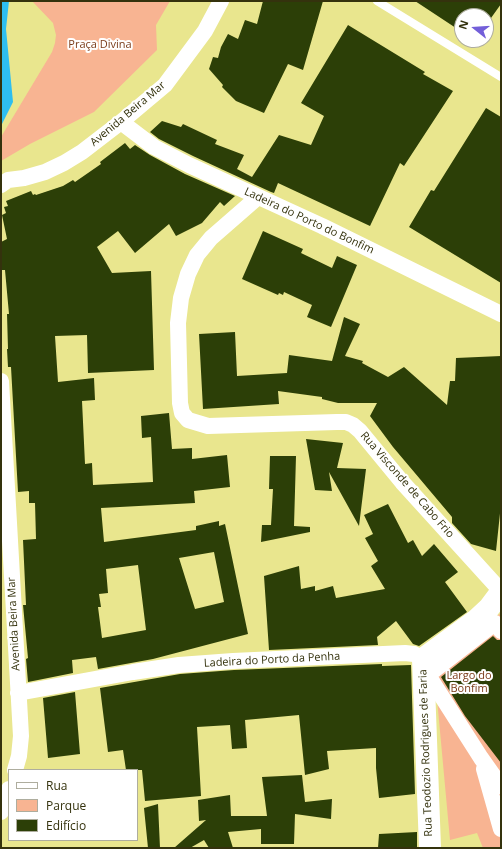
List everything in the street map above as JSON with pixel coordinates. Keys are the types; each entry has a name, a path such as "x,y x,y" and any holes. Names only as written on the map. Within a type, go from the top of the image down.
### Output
{"street":[{"name":"Avenida Beira Mar","path":"1,185 8,180 24,178 45,172 64,163 82,152 121,122 165,85 204,31 221,1"},
{"name":"Ladeira do Porto do Bonfim","path":"121,122 154,147 189,165 258,198 322,226 501,314"},
{"name":"Rua Visconde de Cabo Frio","path":"258,198 211,238 197,255 188,274 181,298 178,323 180,403 182,413 188,420 208,426 338,422 346,422 353,425 360,431 402,482 501,592"},
{"name":"Avenida Beira Mar","path":"1,381 21,736 19,756 15,769"},
{"path":"423,659 475,621 489,608 501,592 501,588"},
{"path":"501,631 495,622 428,675 481,758 501,786"},
{"name":"Ladeira do Porto da Penha","path":"18,694 133,672 179,665 405,653 414,654 423,659"},
{"name":"Rua Teodozio Rodrigues de Faria","path":"423,659 430,848"},
{"path":"481,758 501,829"},
{"path":"1,812 8,792"}],"lane":[{"path":"377,1 501,77"}],"green space":[{"name":"Praça Divina","path":"32,1 170,1 156,25 157,50 94,112 30,144 1,161 1,137 52,52 55,43 56,35 53,23"},
{"name":"Largo do Bonfim","path":"501,613 501,848 483,848 477,833 450,840 434,666"}],"water":[{"path":"1,1 9,1 6,29 13,102 1,126"}],"building":[{"path":"263,1 323,1 303,70 288,64 264,113 236,101 222,87 223,85 209,69 213,57 218,58 221,47 228,34 238,39 245,20 257,24"},
{"path":"415,1 501,1 501,4 494,14 494,8 454,8 454,27"},
{"path":"348,25 425,72 423,74 453,91 404,166 400,163 370,226 278,183 274,193 271,192 193,156 159,139 150,132 162,121 181,127 183,124 217,140 215,144 244,155 237,169 252,177 279,135 311,145 324,116 301,103"},
{"path":"486,108 501,117 501,283 409,227 431,190 434,191"},
{"path":"125,143 130,149 135,145 185,174 235,196 224,206 220,202 202,223 176,236 169,224 135,253 118,231 97,247 112,273 151,271 154,370 88,373 87,335 55,336 58,382 94,378 95,400 82,401 85,464 92,463 93,485 153,482 151,437 142,438 141,416 169,413 172,449 192,448 192,459 227,455 230,487 194,491 195,503 101,508 104,542 196,530 196,526 219,521 219,526 225,524 248,634 153,659 98,669 96,657 72,660 73,673 28,682 26,659 28,658 23,605 26,605 23,540 36,539 35,503 29,503 29,491 18,492 11,367 8,367 7,349 7,314 9,314 5,270 1,270 1,242 7,239 2,215 6,213 4,207 8,206 6,201 31,191 33,195 36,195 63,186 73,180 75,182 101,164 100,162","holes":["214,552 224,602 195,609 179,558","138,565 146,630 102,638 98,607 101,607 99,594 108,593 106,569"]},
{"path":"263,231 303,249 301,253 332,268 337,256 357,265 331,327 307,317 312,305 284,292 283,295 279,293 278,295 242,279"},
{"path":"344,317 360,324 345,356 363,361 362,363 388,377 404,367 447,405 450,381 455,381 456,358 501,356 501,504 496,551 471,544 452,523 452,517 393,447 370,416 377,403 338,403 322,399 322,397 278,391 279,404 203,409 199,334 235,332 237,376 287,373 289,355 332,361"},
{"path":"306,439 343,443 337,468 366,469 359,526 329,472 332,491 315,490"},
{"path":"270,456 296,456 294,526 310,527 310,532 261,542 262,525 271,525 273,489 269,489"},
{"path":"388,504 408,543 413,540 422,556 434,544 458,572 445,582 467,612 419,646 413,644 396,621 377,637 378,645 269,650 264,576 299,566 301,589 315,586 315,591 333,586 336,598 385,589 371,566 378,561 365,538 373,534 364,515"},
{"path":"493,636 497,640 501,640 501,763 465,716 441,677"},
{"path":"382,664 382,666 411,665 415,794 379,798 376,748 327,751 329,769 305,775 299,715 245,720 247,748 232,749 230,725 197,727 201,796 145,801 142,770 126,769 123,750 108,752 100,688 180,674 234,670"},
{"path":"75,692 80,754 48,758 43,698"},
{"path":"302,775 305,802 332,799 331,819 295,814 294,844 261,844 261,829 228,832 233,848 209,848 204,840 190,848 174,848 206,820 199,821 198,800 230,795 231,816 267,816 262,777"},
{"path":"158,804 160,848 148,848 144,808"},
{"path":"417,832 417,848 378,848 379,834"}]}
